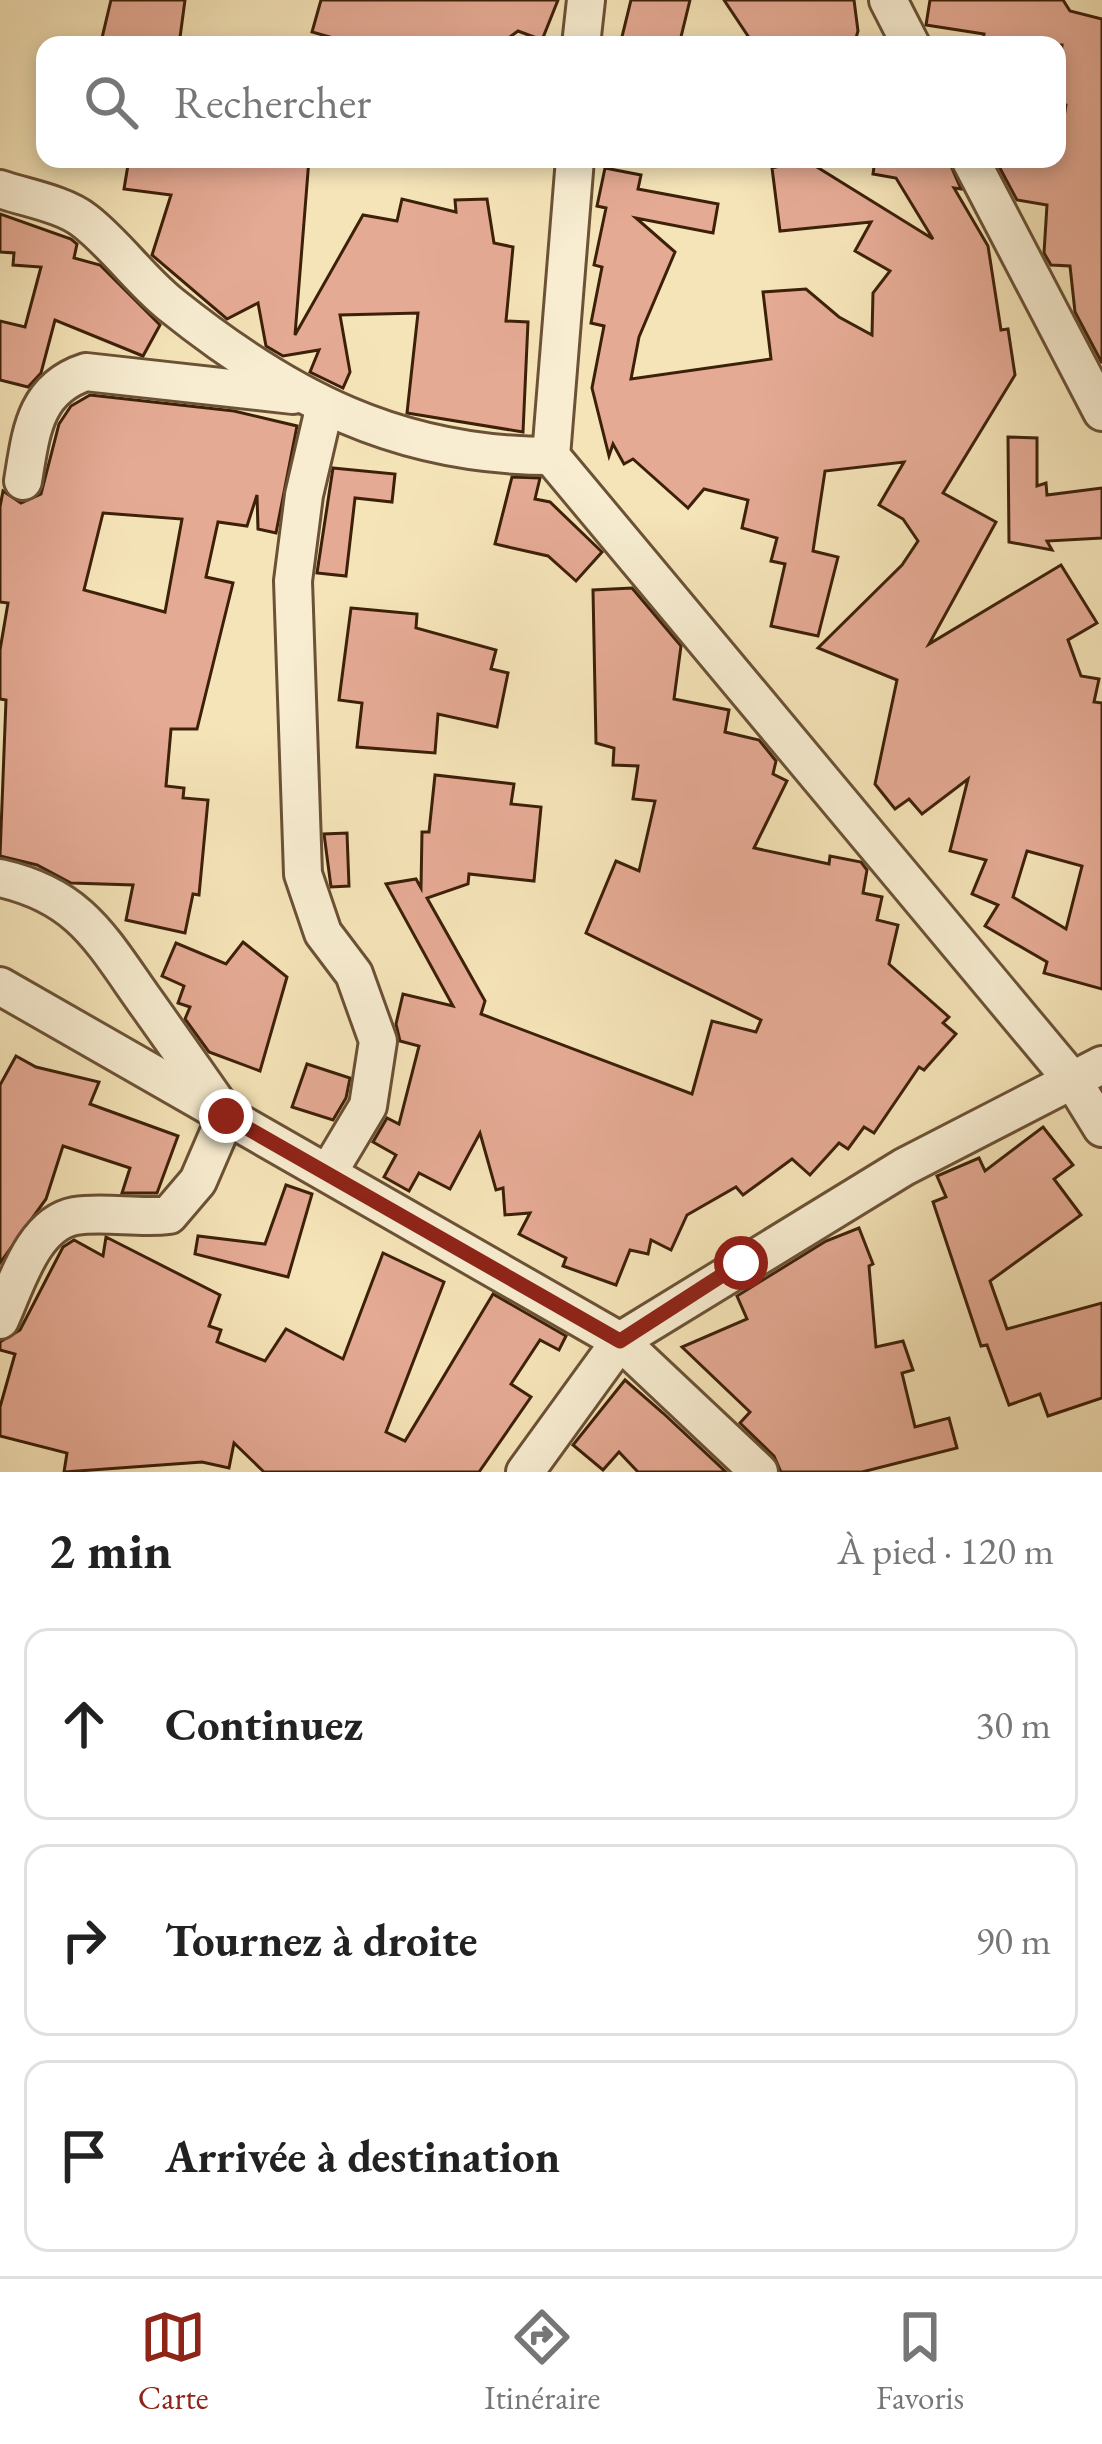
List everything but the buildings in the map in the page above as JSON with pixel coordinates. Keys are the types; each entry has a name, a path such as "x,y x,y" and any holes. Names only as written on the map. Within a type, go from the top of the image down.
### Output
{"street":[{"path":"582,36 586,0"},
{"path":"888,0 906,36"},
{"path":"574,168 550,455 1087,1073 1102,1128"},
{"path":"975,168 1102,412"},
{"path":"0,189 82,218 169,303 313,403 388,434 486,456 550,455"},
{"path":"23,481 33,423 44,400 62,380 86,372 127,372 313,403"},
{"path":"313,403 293,581 303,874 323,933 355,974 378,1040 368,1106 328,1173"},
{"path":"0,878 46,892 75,910 109,943 226,1116"},
{"path":"0,986 620,1341 759,1472"},
{"path":"525,1472 620,1341 904,1168 1087,1073"},
{"path":"0,1320 37,1243 51,1226 78,1215 169,1215 198,1181 226,1116"}],"route":[{"path":"226,1116 620,1341 741,1263"}]}
